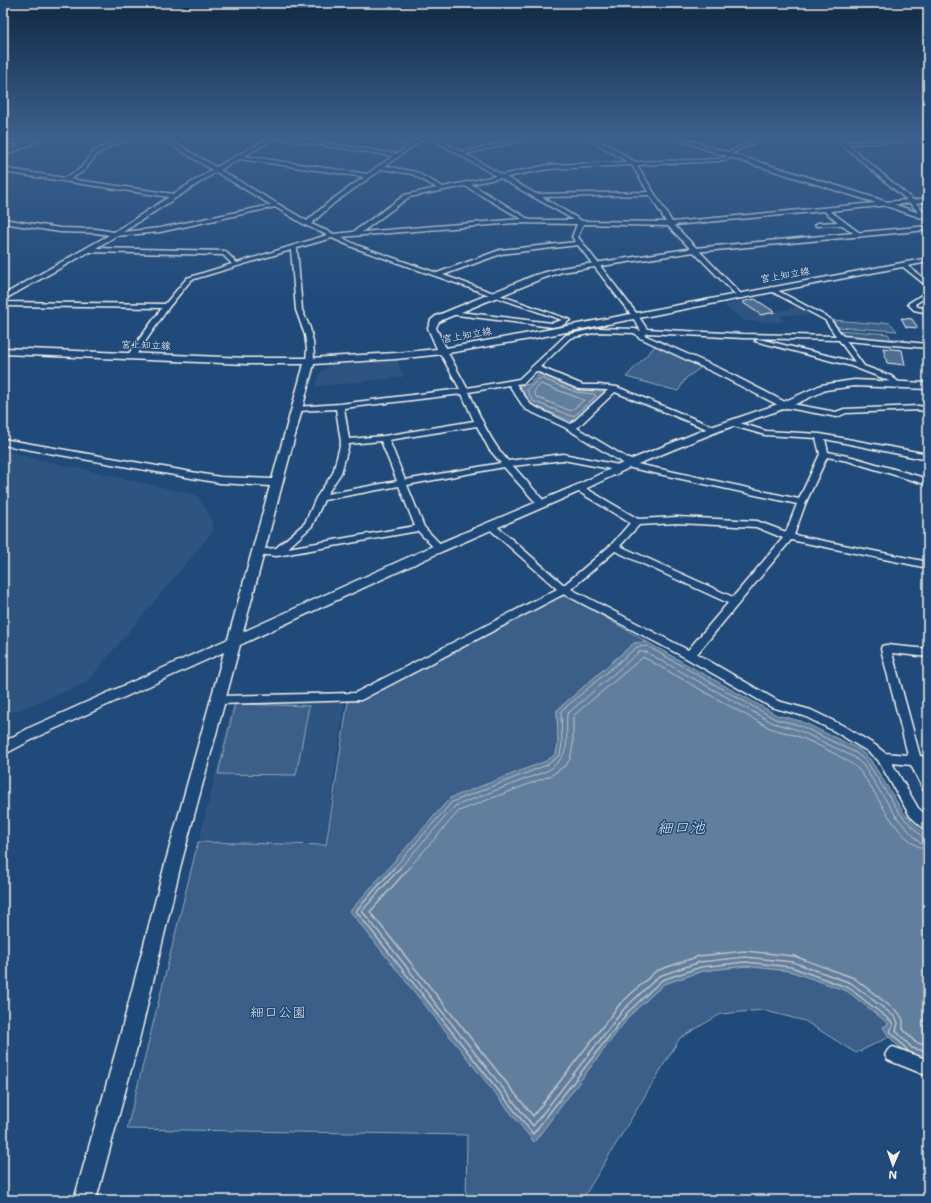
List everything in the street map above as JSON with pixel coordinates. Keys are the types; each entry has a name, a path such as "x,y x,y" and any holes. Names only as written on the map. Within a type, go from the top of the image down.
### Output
{"street":[{"path":"143,191 174,196"},
{"path":"3,298 88,250 182,191"},
{"path":"254,191 307,224 330,236 368,251 567,320 561,324 552,325 451,313"},
{"path":"307,224 347,191"},
{"path":"355,234 406,196 431,191"},
{"path":"478,191 529,221"},
{"path":"526,191 581,222"},
{"path":"847,191 926,217"},
{"path":"899,191 926,217"},
{"path":"535,196 652,193 670,224 739,295"},
{"path":"131,356 167,306 189,279 330,236 490,222 529,221 670,224 827,211 928,199"},
{"path":"3,221 60,230 114,234 160,230 277,205"},
{"path":"827,211 859,235"},
{"path":"581,222 575,237 635,315 643,332"},
{"path":"818,226 843,223"},
{"path":"541,503 493,449 479,423 465,391 432,331 432,325 439,318 538,277 561,270 694,250 928,228"},
{"path":"436,275 504,251 579,243"},
{"path":"85,1200 311,357 304,319 299,310 294,247"},
{"path":"88,250 225,253 235,264"},
{"name":"宮上知立線","path":"3,351 247,361 310,361 443,351 928,260"},
{"path":"904,265 928,285"},
{"path":"771,289 827,319 861,366"},
{"path":"928,293 911,304 916,309 928,310"},
{"path":"3,304 167,306"},
{"path":"298,409 340,406 465,391 522,381 568,336 598,330 743,336 840,338 928,346"},
{"path":"643,332 640,336 718,371 785,405 837,415 844,411 919,408 928,410"},
{"path":"743,336 861,366 889,377 897,384"},
{"path":"536,368 582,387 614,389 715,429"},
{"path":"512,382 528,407 572,428 625,466"},
{"path":"3,749 43,728 439,548 579,488 625,466 715,429 785,405 814,391 834,385 854,383 928,386"},
{"path":"572,428 614,389"},
{"path":"276,552 309,524 320,498 337,473 345,442 340,406"},
{"path":"345,442 384,438 479,423"},
{"path":"733,423 765,433 820,436 928,457"},
{"path":"690,655 789,537 802,502 824,454 820,436"},
{"path":"384,438 420,528 439,548"},
{"path":"3,442 220,480 278,483"},
{"path":"824,454 848,459 928,482"},
{"path":"320,498 507,464 563,457 634,466 802,502"},
{"path":"579,488 636,522 677,520 757,524 789,537 928,565"},
{"path":"219,700 357,697 564,590 614,547 636,522"},
{"path":"490,526 564,590 690,655 775,704 807,713 838,728 871,748 882,757 914,812 928,826"},
{"path":"259,552 276,552 420,528"},
{"path":"614,547 734,602"},
{"path":"928,653 886,649 915,761 928,787"},
{"path":"882,757 928,762"},
{"path":"893,1055 928,1068"}],"shaded area":[{"path":"755,299 775,312 797,307 811,315 780,315 784,322 744,321 723,305"},
{"path":"397,360 403,377 315,387 320,372 332,365"},
{"path":"3,451 196,495 207,510 214,530 86,683 3,716"},
{"path":"233,702 344,702 325,844 199,841"}],"green space":[{"path":"833,320 881,324 882,322 890,323 897,331 837,327"},
{"path":"839,330 888,334 891,339 904,339 905,341 842,336"},
{"path":"656,345 703,366 686,378 678,391 626,377"},
{"name":"細口公園","path":"569,596 647,642 634,643 557,710 558,744 556,754 350,911 534,1142 630,1015 664,984 703,971 745,966 790,971 847,991 890,1024 883,1027 889,1037 856,1053 805,1021 762,1010 721,1014 680,1038 582,1200 466,1200 467,1135 127,1129 198,842 326,845 348,701 358,701 559,597"},
{"path":"235,704 309,706 296,775 218,774"}],"water":[{"path":"540,373 578,389 609,390 576,420 571,421 530,404 519,386 529,384"},
{"name":"細口池","path":"647,642 777,715 801,721 859,749 870,759 904,813 928,838 928,1061 908,1056 889,1037 883,1027 889,1024 847,991 790,971 745,966 703,971 664,984 630,1015 534,1142 350,911 450,798 546,761 556,754 558,744 557,710 634,643"}],"building":[{"path":"755,299 775,312 761,315 742,302"},
{"path":"901,318 912,319 918,328 906,327"},
{"path":"883,348 902,350 905,365 887,363"}]}
